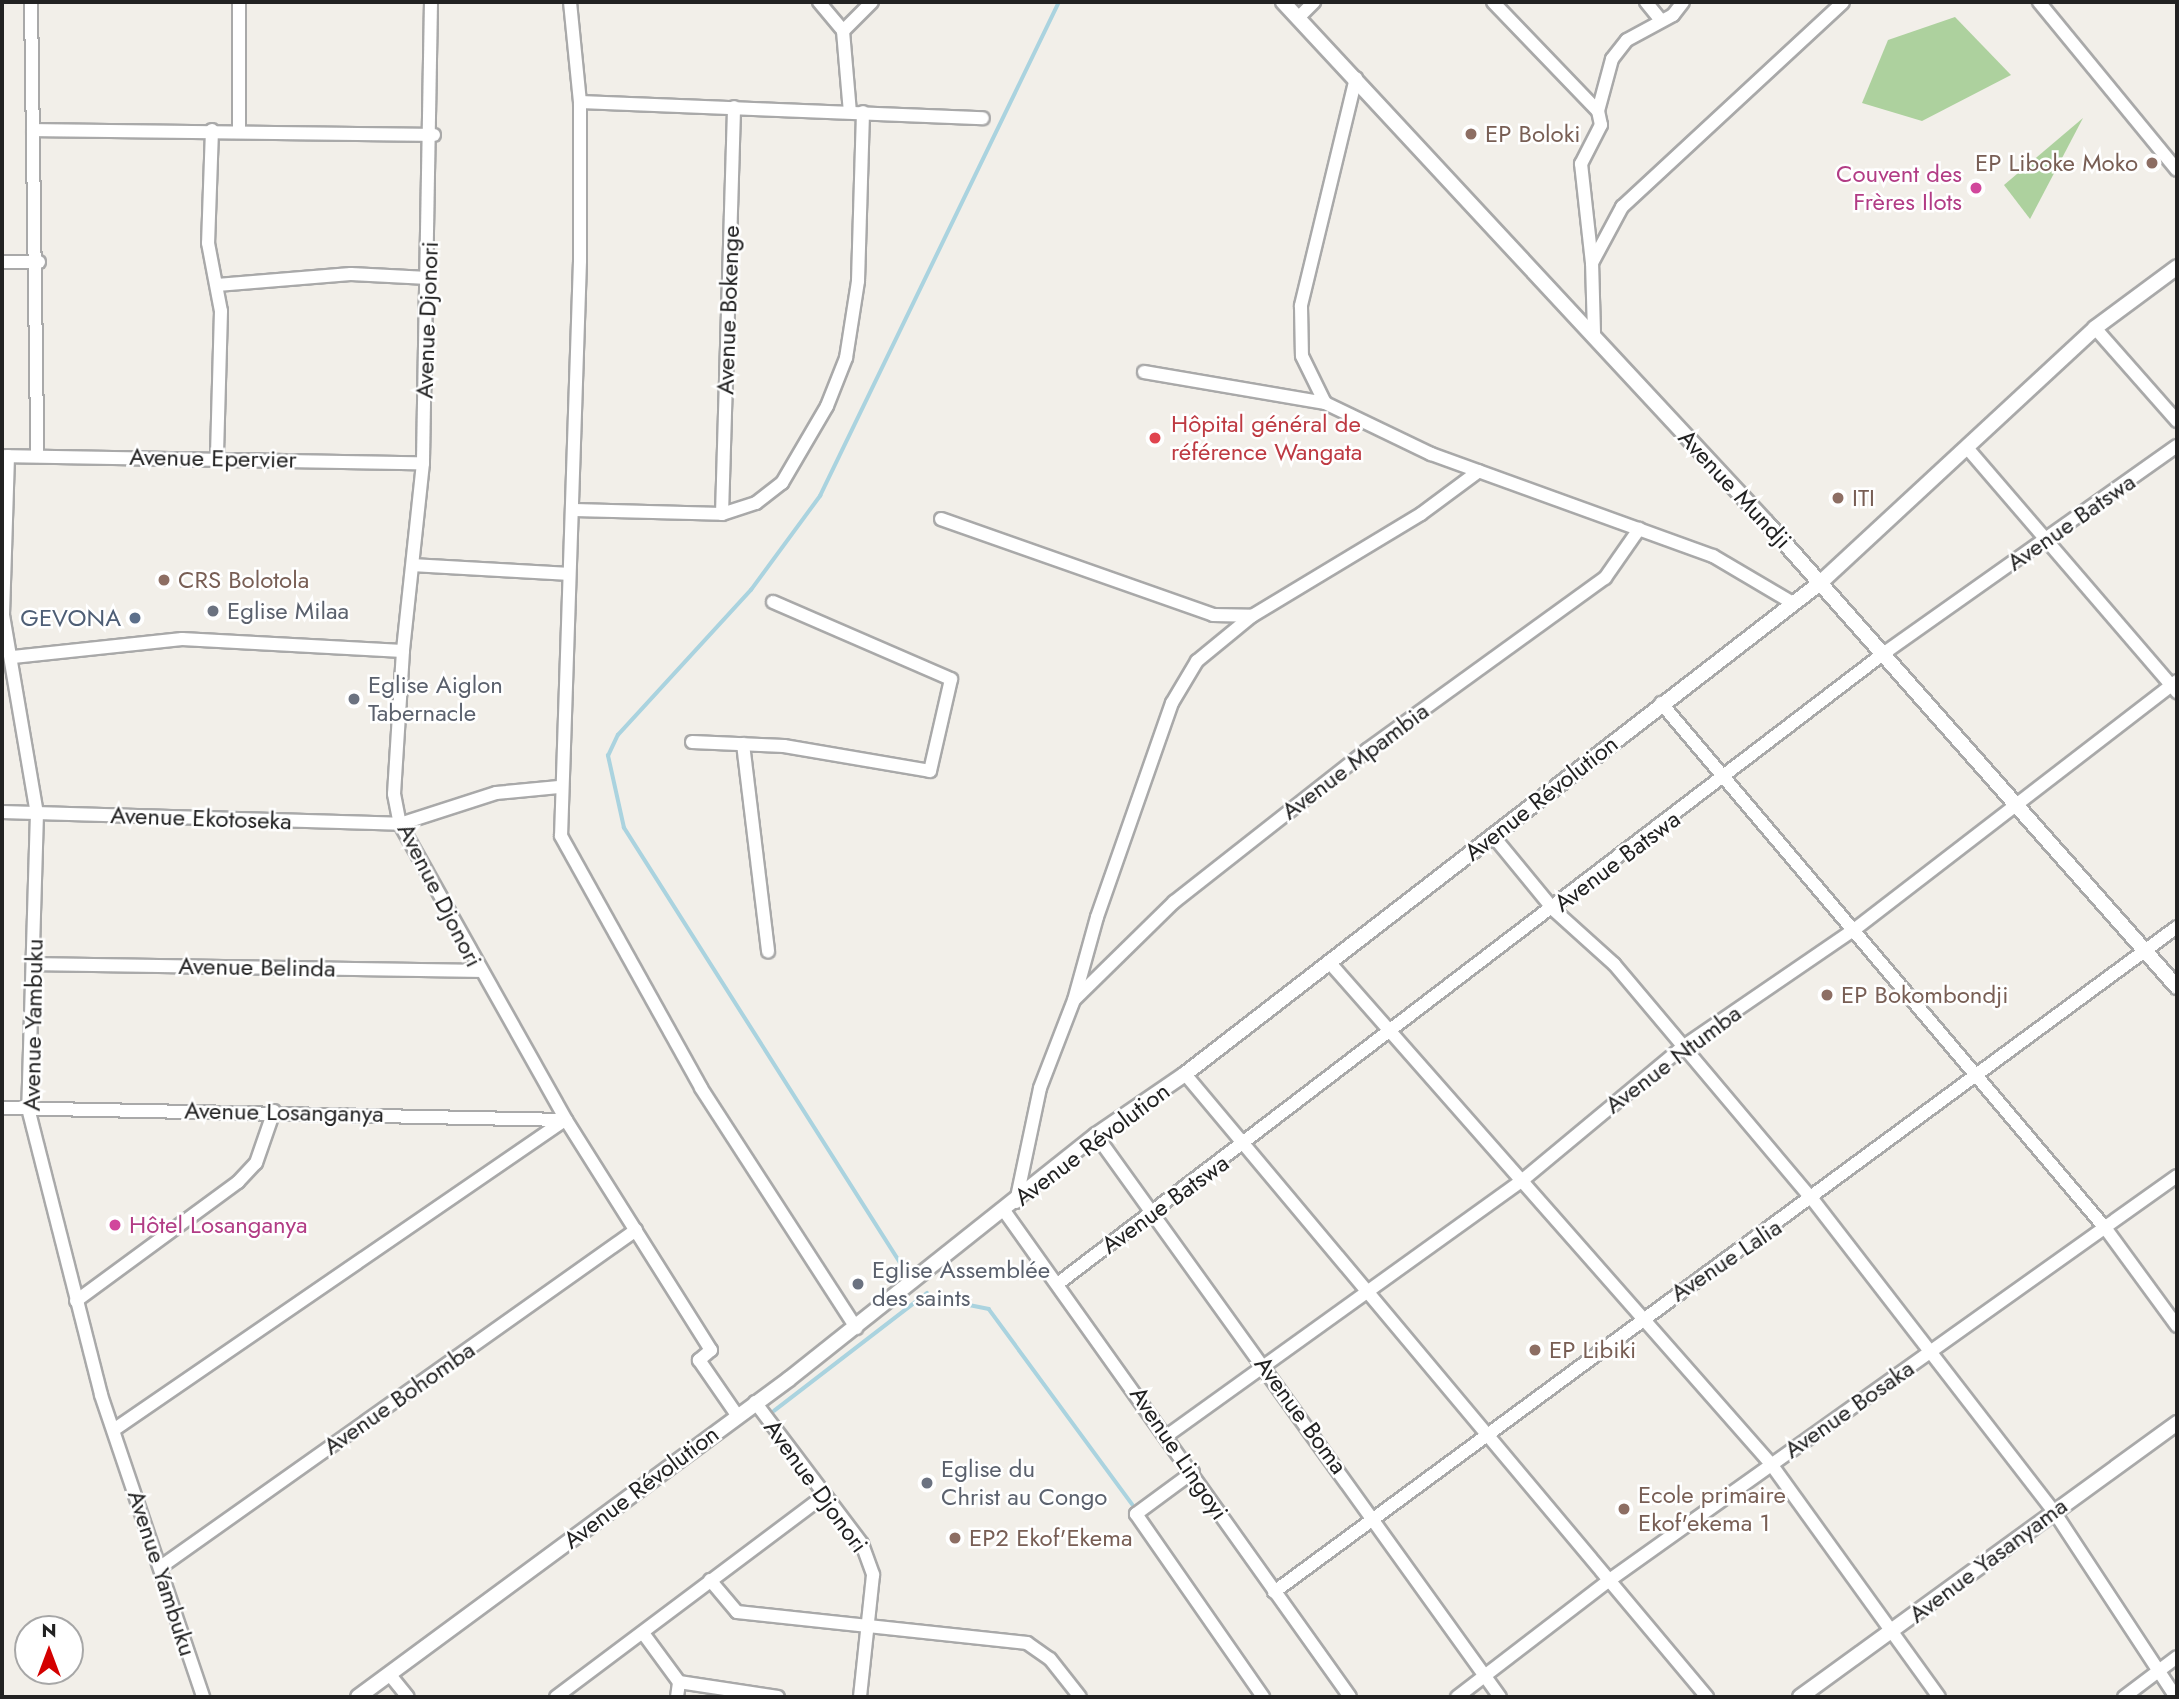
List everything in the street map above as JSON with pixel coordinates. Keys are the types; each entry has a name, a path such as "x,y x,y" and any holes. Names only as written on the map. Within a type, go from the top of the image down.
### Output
{"street":[{"path":"31,2 39,262 37,456"},
{"path":"239,2 239,131"},
{"name":"Avenue Djonori","path":"431,2 434,135 423,463 403,651 394,794 400,824 479,971 566,1120 711,1350 699,1360 737,1415"},
{"path":"570,2 580,102 574,509 559,787 561,836 701,1088 856,1328"},
{"path":"574,509 722,514 756,503 782,483 827,407 846,358 858,281 856,112 843,31 819,2"},
{"path":"843,31 872,2"},
{"name":"Avenue Mundji","path":"1283,2 1594,333 2016,800 2177,987"},
{"path":"1298,18 1314,2"},
{"path":"1493,2 1598,111"},
{"path":"1646,2 1659,18"},
{"path":"1594,333 1592,263 1581,164 1601,125 1598,111 1617,48 1683,2"},
{"path":"1592,263 1622,207 1843,2"},
{"path":"2039,2 2177,170"},
{"path":"1356,78 1301,306 1302,356 1325,403 1345,418 1479,471 1713,556 1791,603"},
{"path":"580,102 983,118"},
{"name":"Avenue Bokenge","path":"722,514 734,107"},
{"path":"33,130 212,130 434,135"},
{"path":"212,130 208,243 216,285 217,456"},
{"path":"2,262 39,262"},
{"name":"Avenue Révolution","path":"358,1697 856,1328 1097,1135 1185,1074 1494,837 1661,703 1820,583 1968,449 2095,328 2177,267"},
{"path":"216,285 351,274 428,278"},
{"path":"2095,328 2177,421"},
{"path":"1144,372 1325,403"},
{"name":"Avenue Batswa","path":"1060,1282 1245,1146 1388,1032 1723,781 1883,654 2177,446"},
{"path":"1968,449 2043,542 2175,686"},
{"name":"Avenue Epervier","path":"5,456 217,456 423,463"},
{"name":"Avenue Yambuku","path":"5,456 3,615 13,657 37,813 28,1108 76,1301 203,1697"},
{"path":"1010,1207 1040,1088 1074,1000 1172,703 1197,661 1252,616 1421,514 1479,471"},
{"path":"941,519 1213,615 1252,616"},
{"name":"Avenue Mpambia","path":"1074,1000 1185,893 1367,750 1605,578 1639,529"},
{"path":"413,565 569,574"},
{"path":"692,741 743,744 927,773 950,679 867,648 773,602"},
{"path":"13,657 182,639 403,651"},
{"name":"Avenue Ntumba","path":"1168,1435 1366,1289 1525,1178 1684,1046 1855,929 2016,800 2175,686"},
{"path":"1661,703 1723,781 1855,929 2106,1228 2177,1326"},
{"path":"743,744 768,951"},
{"name":"Avenue Ekotoseka","path":"2,812 400,824 496,793 559,787"},
{"path":"1494,837 1554,910 1614,964 1813,1200 2053,1510 2161,1670 2176,1697"},
{"name":"Avenue Lalia","path":"1274,1592 1378,1520 1643,1316 1813,1200 2177,927"},
{"path":"1330,963 1388,1032 1525,1178 1771,1464 1894,1630 1939,1697"},
{"name":"Avenue Belinda","path":"34,964 479,971"},
{"path":"1185,1074 1611,1578 1707,1697"},
{"name":"Avenue Losanganya","path":"2,1108 274,1111 566,1120"},
{"path":"76,1301 238,1182 256,1163 274,1111"},
{"path":"116,1429 566,1120"},
{"name":"Avenue Boma","path":"1097,1135 1378,1520 1500,1697"},
{"name":"Avenue Bosaka","path":"1457,1697 1488,1679 1611,1578 2177,1176"},
{"name":"Avenue Lingoyi","path":"1010,1207 1274,1592 1350,1697"},
{"name":"Avenue Bohomba","path":"162,1566 636,1230"},
{"name":"Avenue Djonori","path":"755,1402 862,1544 873,1575 872,1625 860,1697"},
{"name":"Avenue Yasanyama","path":"1800,1697 2053,1510 2177,1423"},
{"path":"1193,1472 1136,1514 1263,1697"},
{"path":"556,1697 825,1495"},
{"path":"710,1580 737,1612 1027,1643 1050,1659 1072,1694"},
{"path":"643,1633 679,1682 677,1697"},
{"path":"2124,1697 2177,1657"},
{"path":"390,1675 408,1697"},
{"path":"679,1682 778,1697"}],"green space":[{"path":"1955,17 2011,75 1922,121 1862,103 1888,40"},
{"path":"2083,118 2030,219 2004,185"}],"waterway":[{"path":"907,1274 624,828 608,756 618,735 751,590 820,496 1059,2"},
{"path":"774,1411 927,1293"},
{"path":"929,1297 989,1309 1132,1504"}],"place":[{"name":"EP Boloki","path":"1471,134"},
{"name":"EP Liboke Moko","path":"2152,163"},
{"name":"Couvent des Frères Ilots","path":"1976,188"},
{"name":"Hôpital général de référence Wangata","path":"1155,438"},
{"name":"ITI","path":"1838,498"},
{"name":"CRS Bolotola","path":"164,580"},
{"name":"Eglise Milaa","path":"213,611"},
{"name":"GEVONA","path":"135,618"},
{"name":"Eglise Aiglon Tabernacle","path":"354,699"},
{"name":"EP Bokombondji","path":"1827,995"},
{"name":"Hôtel Losanganya","path":"115,1225"},
{"name":"Eglise Assemblée des saints","path":"858,1284"},
{"name":"EP Libiki","path":"1535,1350"},
{"name":"Eglise du Christ au Congo","path":"927,1483"},
{"name":"Ecole primaire Ekof'ekema 1","path":"1624,1509"},
{"name":"EP2 Ekof'Ekema","path":"955,1538"}]}
